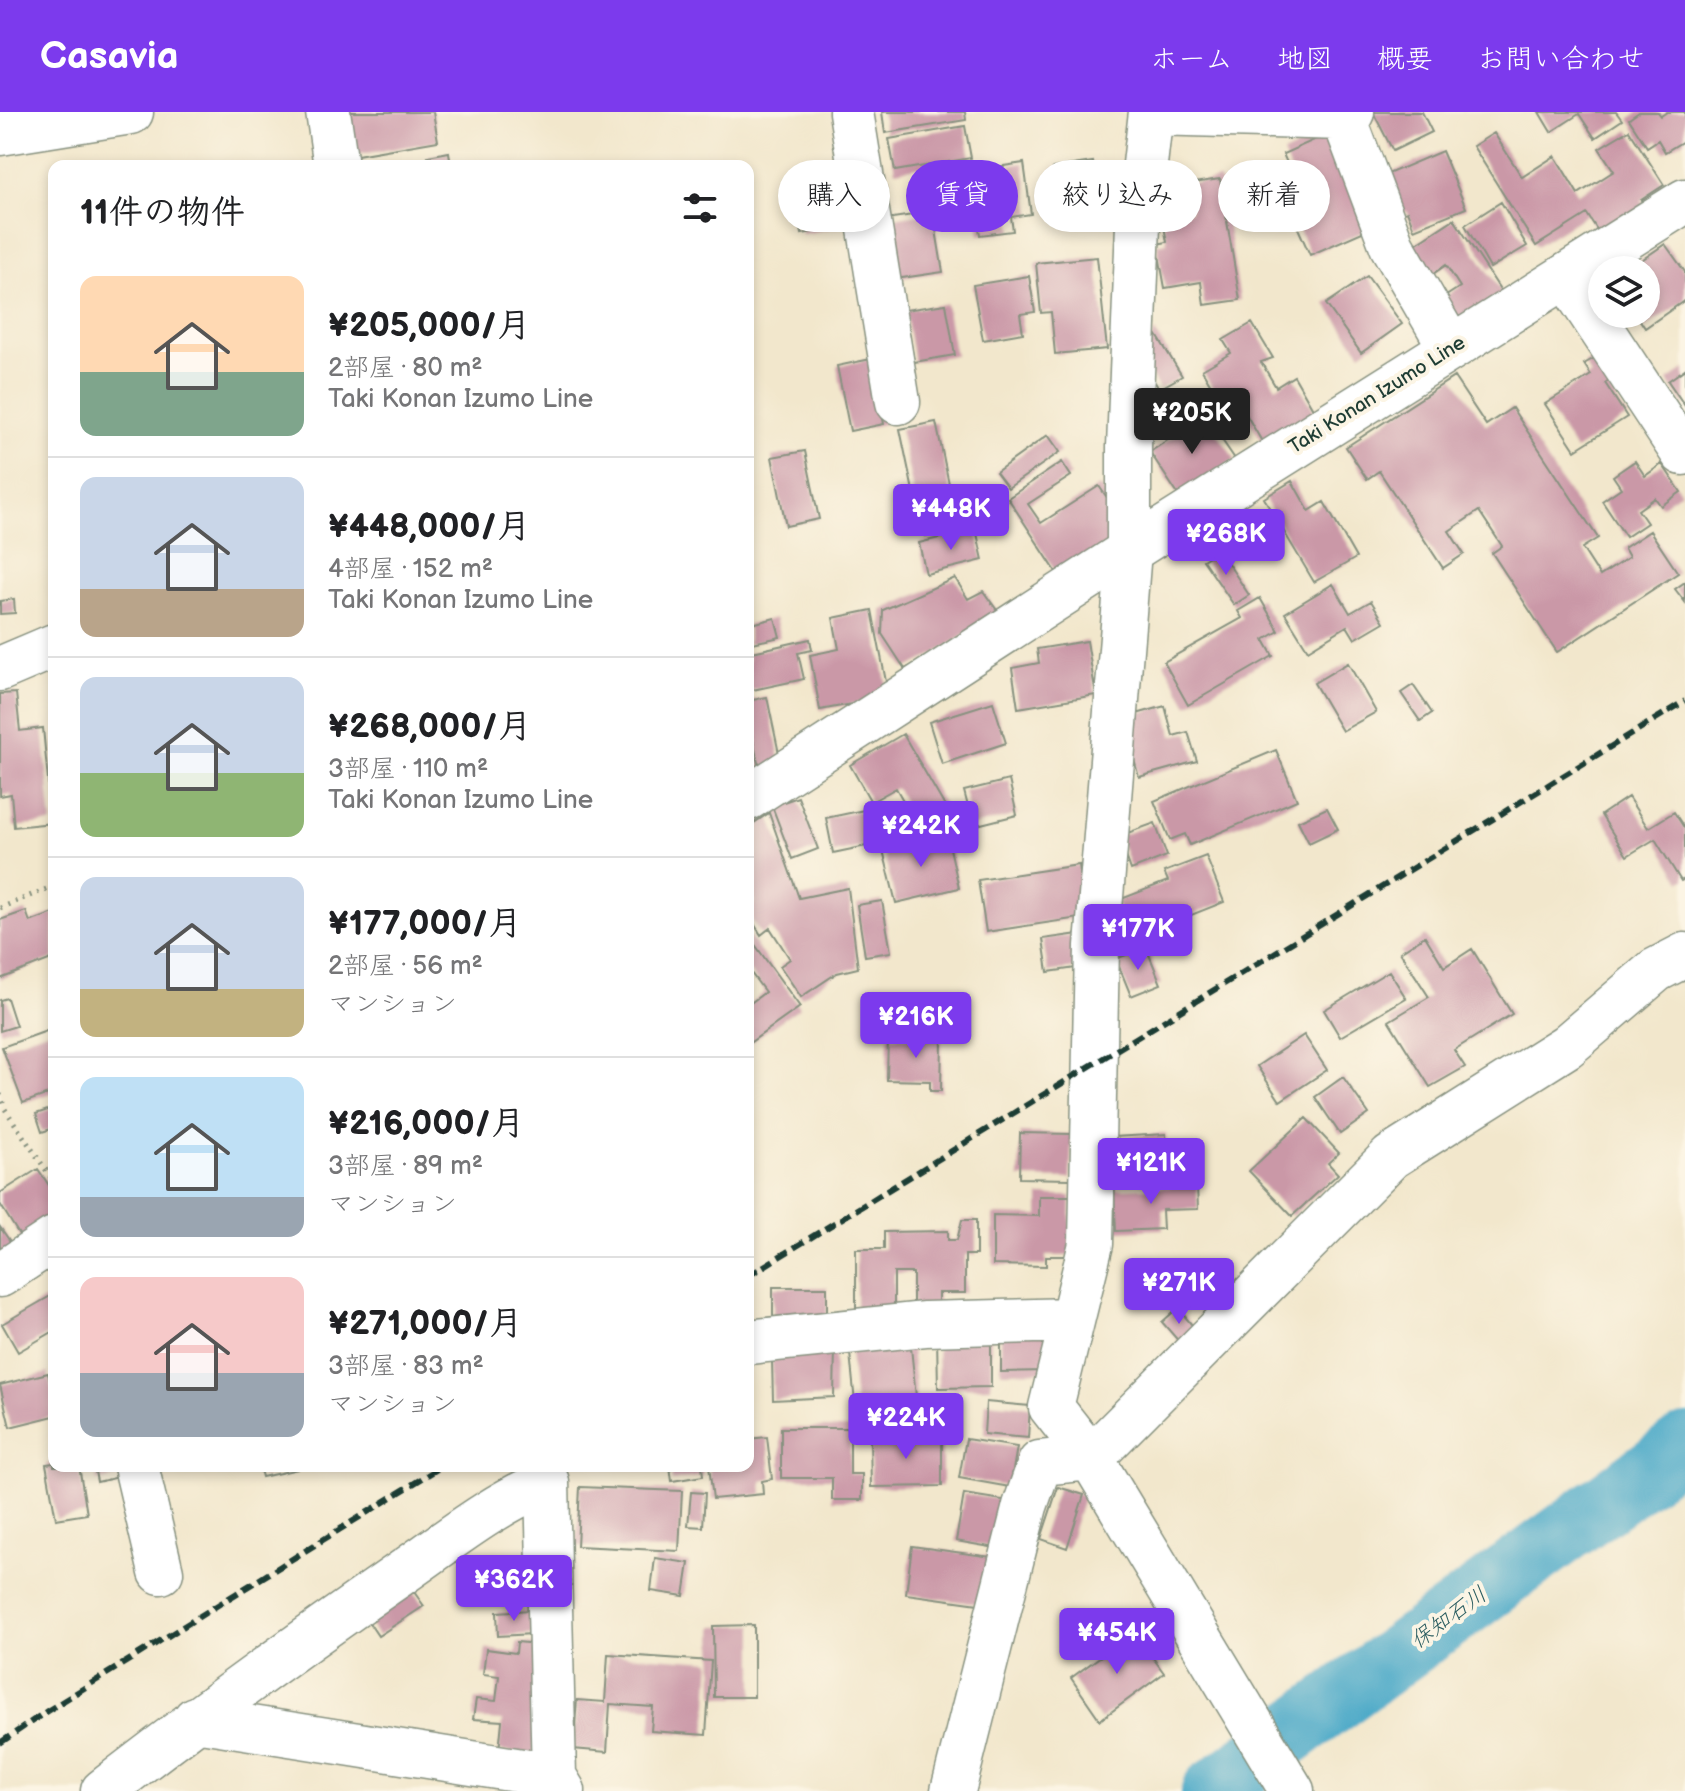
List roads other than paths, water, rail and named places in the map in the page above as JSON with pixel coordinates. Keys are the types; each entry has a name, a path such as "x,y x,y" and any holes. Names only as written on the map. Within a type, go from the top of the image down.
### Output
{"street":[{"path":"14,124 131,112"},
{"path":"328,112 335,160"},
{"path":"851,112 898,402"},
{"path":"1292,1791 1091,1458 1051,1407 1091,1244 1097,946 1129,551 1129,447 1138,241 1151,112 1348,115 1392,246 1451,348"},
{"name":"Taki Konan Izumo Line","path":"754,794 1129,551 1685,201"},
{"path":"1566,276 1683,453"},
{"path":"0,669 48,649"},
{"path":"953,1791 1025,1506 1040,1463 1091,1458 1391,1157 1567,1046 1656,970 1685,955"},
{"path":"0,1275 48,1243"},
{"path":"754,1341 925,1324 1072,1320"},
{"path":"137,1472 161,1572"},
{"path":"195,1719 558,1784 548,1474"},
{"path":"103,1791 195,1719 548,1474"}],"waterway":[{"name":"保知石川","path":"1212,1791 1685,1445"}],"railway":[{"path":"754,1272 1685,701"},
{"path":"0,1743 432,1472"}]}
